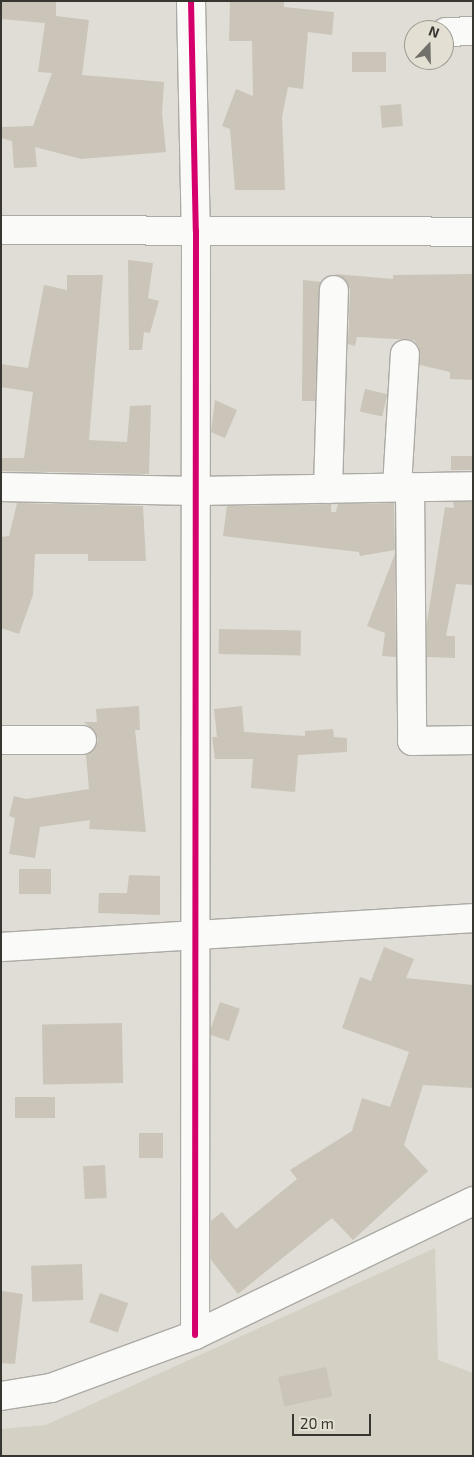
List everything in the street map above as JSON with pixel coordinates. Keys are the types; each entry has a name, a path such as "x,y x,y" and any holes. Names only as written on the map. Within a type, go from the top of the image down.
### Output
{"street":[{"path":"191,1 196,231 195,1335"},
{"path":"454,32 473,31"},
{"path":"1,230 473,232"},
{"path":"328,488 334,290"},
{"path":"405,354 404,487 412,741 473,740"},
{"path":"1,487 196,491 473,486"},
{"path":"1,740 82,740"},
{"path":"1,947 473,918"},
{"path":"1,1396 51,1388 195,1335 473,1201"}],"shaded area":[{"path":"435,1248 438,1360 473,1373 473,1456 1,1456 1,1429 46,1425"}],"building":[{"path":"1,1 56,1 56,16 89,20 82,75 164,82 162,113 166,152 81,159 35,147 37,167 14,168 12,141 1,138 1,127 33,126 52,73 38,72 45,23 1,19"},
{"path":"230,1 284,1 284,7 334,12 332,35 308,32 303,89 288,87 282,117 285,190 235,190 230,129 222,126 236,89 253,96 252,41 229,41"},
{"path":"352,52 386,52 386,72 352,72"},
{"path":"401,104 403,126 382,128 380,106"},
{"path":"128,260 153,263 148,298 159,301 150,333 144,332 142,350 129,350"},
{"path":"335,274 393,279 393,275 473,274 473,380 450,379 450,372 420,365 419,347 414,340 357,337 355,346 348,344 350,290 347,282"},
{"path":"67,275 103,275 89,440 127,442 130,406 151,405 149,474 1,471 1,458 24,458 33,392 1,387 1,364 28,368 44,285 67,290"},
{"path":"303,280 321,282 315,401 302,401"},
{"path":"365,389 387,394 382,417 360,411"},
{"path":"215,400 237,410 225,438 211,432"},
{"path":"451,456 473,456 473,470 451,470"},
{"path":"453,502 473,502 473,585 456,584 446,636 455,636 455,658 427,657 427,622 445,507 454,508"},
{"path":"17,503 143,506 146,561 88,561 88,554 35,554 33,595 19,634 1,628 1,537 9,536"},
{"path":"394,503 395,550 360,556 359,552 223,536 227,506 331,504 331,512 336,512 338,504"},
{"path":"395,554 396,657 382,656 385,633 367,626"},
{"path":"219,629 301,630 301,655 219,654"},
{"path":"139,706 140,730 135,730 146,832 89,829 90,820 40,827 35,858 9,854 15,818 9,816 14,796 26,799 89,789 86,755 95,748 98,740 95,732 84,722 97,722 96,709"},
{"path":"242,706 244,732 305,736 305,731 333,729 334,737 347,738 347,752 298,755 295,792 251,788 253,759 215,759 212,737 217,737 214,709"},
{"path":"19,869 51,869 51,894 19,894"},
{"path":"129,875 160,876 160,915 98,913 99,893 127,893"},
{"path":"384,947 414,959 406,978 473,985 473,1088 423,1085 404,1145 428,1171 353,1240 332,1218 238,1294 211,1260 211,1221 222,1212 236,1229 297,1179 290,1170 352,1131 362,1098 390,1107 409,1052 342,1028 360,977 371,981"},
{"path":"220,1002 240,1009 229,1041 209,1034"},
{"path":"122,1023 123,1083 43,1084 42,1024"},
{"path":"15,1097 55,1097 55,1118 15,1118"},
{"path":"139,1133 163,1133 163,1158 139,1158"},
{"path":"105,1165 107,1198 85,1199 83,1166"},
{"path":"82,1264 83,1300 32,1302 31,1266"},
{"path":"1,1291 23,1294 15,1364 1,1363"},
{"path":"100,1293 128,1303 118,1332 89,1322"},
{"path":"326,1367 332,1396 284,1407 278,1377"}],"cycle path":[{"path":"191,1 196,231 195,1335"}]}
